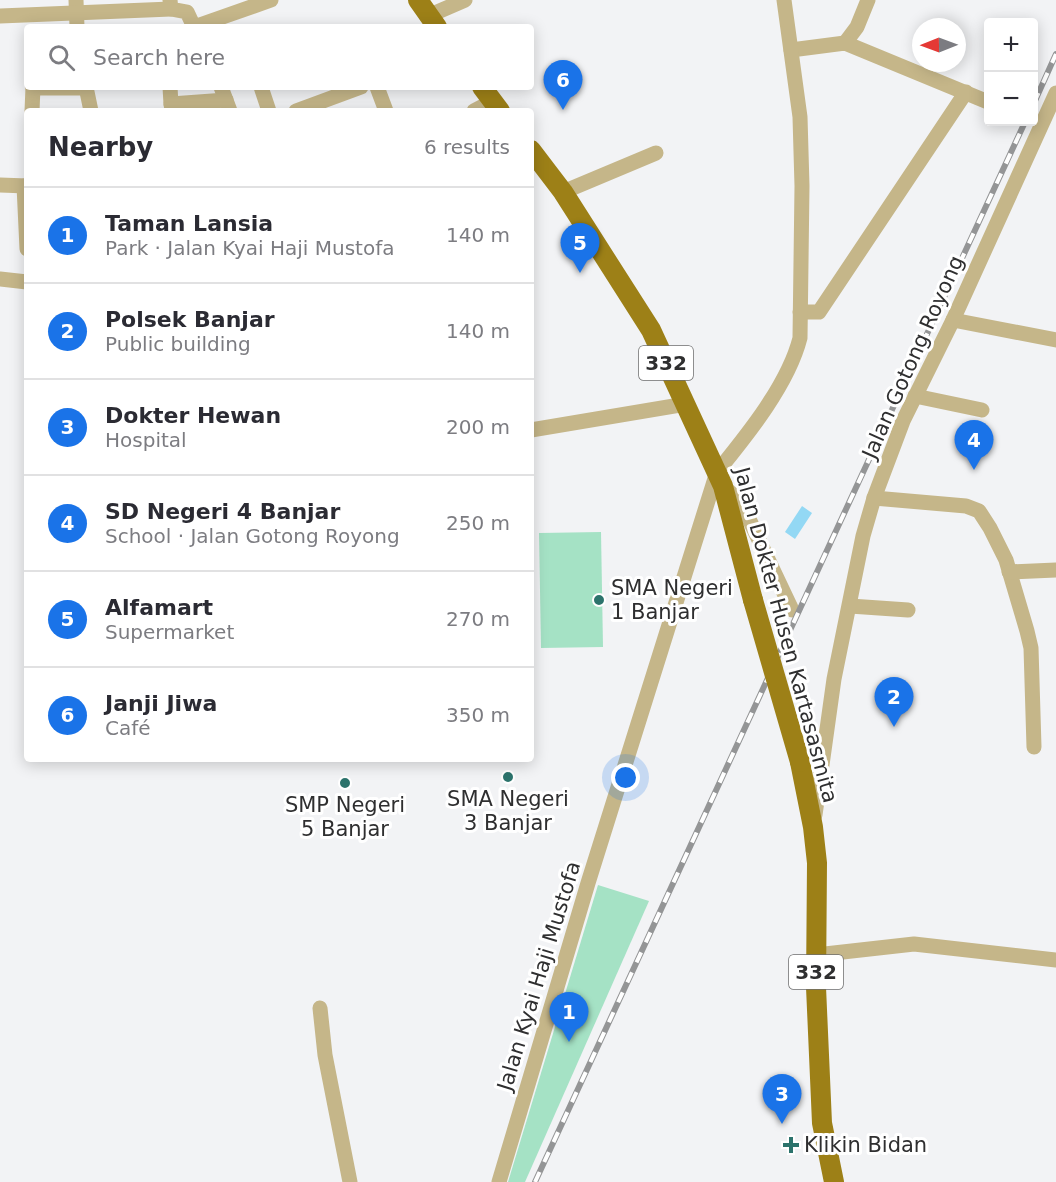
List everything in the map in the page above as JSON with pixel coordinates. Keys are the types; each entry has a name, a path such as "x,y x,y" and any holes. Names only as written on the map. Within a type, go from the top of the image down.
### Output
{"main road":[{"name":"Jalan Dokter Husen Kartasasmita","path":"534,154 563,192 651,330 720,479 800,762 813,827 817,863 816,955 822,1123 834,1182"}],"street":[{"path":"203,24 271,0"},
{"path":"428,14 465,0"},
{"path":"784,0 800,117 802,186 800,338 794,361 740,443 720,479 741,502 792,610"},
{"path":"845,44 857,27 868,0"},
{"path":"0,16 34,22 76,13 134,5 170,5 187,12 193,24"},
{"path":"791,50 845,44 984,100"},
{"path":"32,108 33,90"},
{"path":"87,90 90,108"},
{"path":"170,90 171,107 226,99"},
{"path":"262,90 268,108"},
{"path":"304,108 353,90"},
{"path":"378,90 385,108"},
{"path":"800,312 819,312 966,92"},
{"name":"Jalan Gotong Royong","path":"813,827 834,679 863,536 874,498 915,396 953,320 1056,93"},
{"path":"479,108 492,100"},
{"path":"563,192 656,153"},
{"path":"0,185 24,186"},
{"path":"0,279 24,282"},
{"path":"953,320 1056,340"},
{"path":"915,396 982,410"},
{"path":"534,429 686,404"},
{"name":"Jalan Kyai Haji Mustofa","path":"499,1182 588,883 720,479"},
{"path":"874,498 966,506 979,511 990,528 1009,572 1031,648 1035,747"},
{"path":"1009,572 1056,570"},
{"path":"850,606 909,610"},
{"path":"816,955 914,944 1056,960"},
{"path":"320,1008 325,1055 350,1182"}],"green space":[{"path":"601,532 603,647 541,648 539,533"},
{"path":"598,885 649,901 525,1182 508,1182"}],"water":[{"path":"802,506 812,513 795,539 785,532"}],"railway":[{"path":"1038,94 1056,54"},
{"path":"535,1182 1023,126"}],"place":[{"name":"Janji Jiwa","path":"563,110"},
{"name":"Alfamart","path":"580,273"},
{"name":"SD Negeri 4 Banjar","path":"974,470"},
{"name":"SMA Negeri 1 Banjar","path":"599,600"},
{"name":"Polsek Banjar","path":"894,727"},
{"name":"SMA Negeri 3 Banjar","path":"508,777"},
{"name":"SMP Negeri 5 Banjar","path":"345,783"},
{"name":"Taman Lansia","path":"569,1042"},
{"name":"Dokter Hewan","path":"782,1124"},
{"name":"Klikin Bidan","path":"791,1145"}]}
